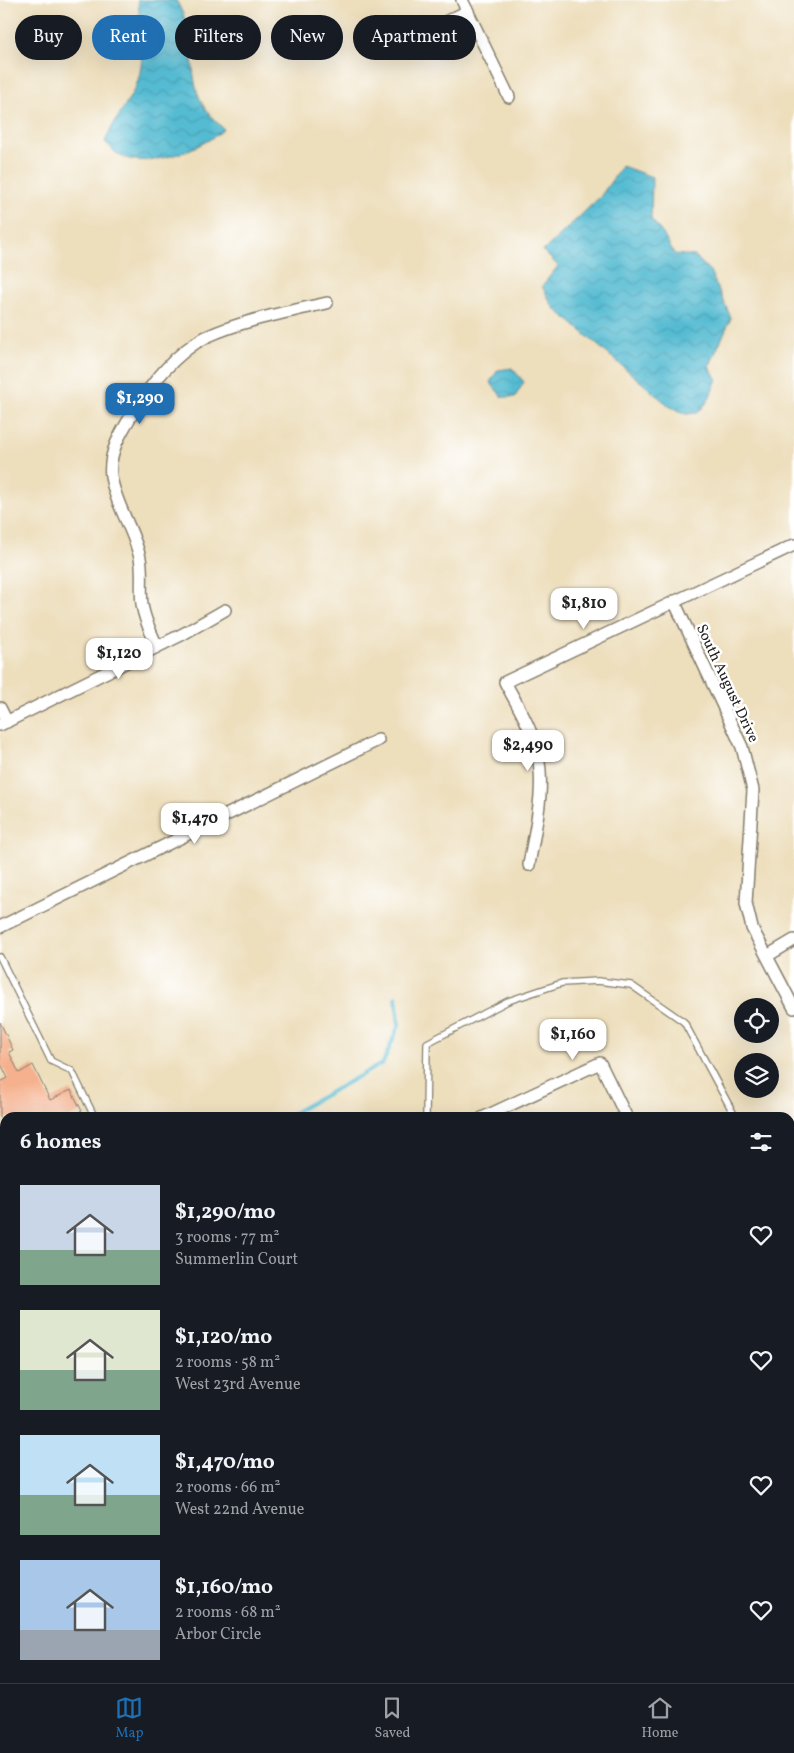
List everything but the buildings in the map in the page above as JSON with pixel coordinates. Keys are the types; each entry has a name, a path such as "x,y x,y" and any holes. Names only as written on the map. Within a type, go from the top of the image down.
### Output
{"street":[{"path":"462,0 509,97"},
{"path":"460,15 468,11"},
{"path":"158,646 146,620 142,602 140,559 111,476 112,455 120,432 156,381 192,346 206,337 236,327 327,303"},
{"path":"529,865 539,806 541,768 536,746 506,682 794,545"},
{"name":"South August Drive","path":"674,601 742,747 753,790 746,903 752,928 794,1008"},
{"path":"0,708 3,724 225,610"},
{"path":"0,927 378,740"},
{"path":"767,956 794,940"},
{"path":"495,1112 600,1063 624,1112"}],"lane":[{"path":"0,957 51,1061 72,1071 92,1112"},
{"path":"426,1112 427,1043 508,1001 562,983 598,981 631,985 657,1001 684,1022 733,1112"}],"water":[{"path":"138,0 176,0 184,15 175,15 175,60 192,60 195,81 203,105 211,117 224,129 189,150 158,159 130,159 119,155 105,142 135,88 139,78 142,60 165,60 165,15 139,15"},
{"path":"622,166 652,177 651,219 663,234 674,254 695,256 710,271 731,318 709,367 717,379 708,401 698,413 686,414 669,406 553,307 542,286 558,266 543,251 600,197"},
{"path":"512,368 524,382 515,397 502,397 490,382 498,370"}],"waterway":[{"path":"295,1112 383,1063 399,1025 396,997"}]}
